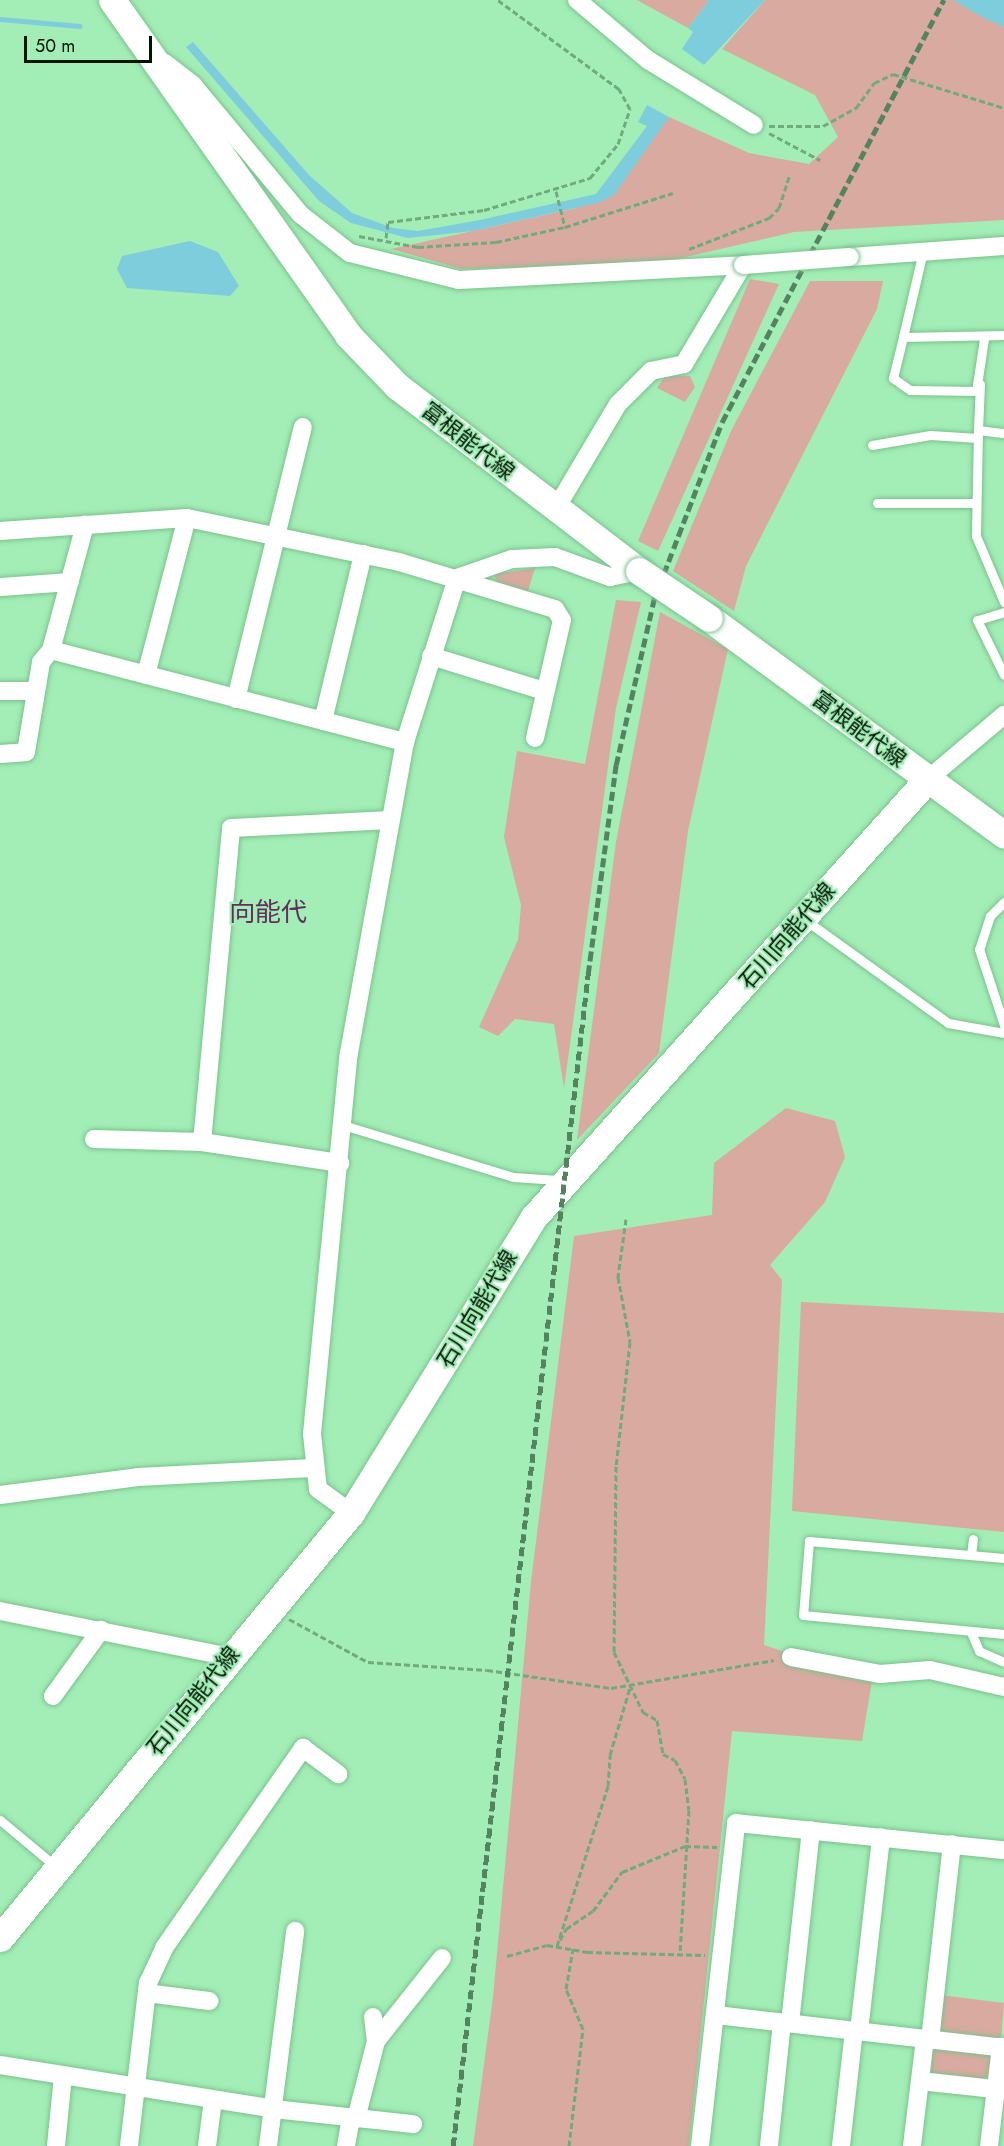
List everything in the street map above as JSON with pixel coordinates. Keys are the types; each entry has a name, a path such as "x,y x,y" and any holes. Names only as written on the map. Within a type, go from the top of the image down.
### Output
{"main road":[{"name":"富根能代線","path":"112,0 348,335 397,386 555,510 709,618 927,780"},
{"path":"927,780 1004,835"},
{"name":"石川向能代線","path":"0,1938 270,1606 351,1513 533,1218 927,780"}],"street":[{"path":"577,0 648,60 754,125"},
{"path":"147,49 193,85 300,213 350,253 459,280 682,269 1004,246"},
{"path":"555,510 618,404 651,371 684,364 742,265"},
{"path":"236,699 303,427"},
{"path":"146,675 187,518"},
{"path":"0,531 187,518 363,554 457,578 555,609 562,620 535,738"},
{"path":"0,754 26,752 41,662 51,650 85,525"},
{"path":"322,721 363,554"},
{"path":"457,578 512,559 555,557 610,577 639,571"},
{"path":"351,1513 318,1489 312,1468 349,1053 405,742 457,578"},
{"path":"1,587 70,582"},
{"path":"51,650 405,742"},
{"path":"431,656 544,691"},
{"path":"0,692 35,691"},
{"path":"927,780 1004,716"},
{"path":"202,1142 231,828 391,820"},
{"path":"94,1139 202,1142 340,1163"},
{"path":"0,1495 138,1477 312,1468"},
{"path":"0,1611 230,1657"},
{"path":"53,1696 100,1630"},
{"path":"791,1657 880,1674 930,1670 1004,1687"},
{"path":"129,2146 147,1993 164,1948 303,1748 338,1774"},
{"path":"700,2146 736,1823 1004,1850"},
{"path":"770,2146 811,1830"},
{"path":"841,2146 881,1837"},
{"path":"912,2146 952,1844"},
{"path":"268,2146 295,1930"},
{"path":"346,2146 376,2041 441,1958"},
{"path":"147,1993 209,2001"},
{"path":"716,2015 1002,2047 1000,2089 989,2146"},
{"path":"373,2017 376,2041"},
{"path":"0,2065 274,2109 413,2124"},
{"path":"56,2146 63,2076"},
{"path":"920,2081 1000,2089"},
{"path":"207,2146 213,2100"}],"lane":[{"path":"922,252 892,378 910,390 976,391 980,382"},
{"path":"903,337 984,339 1004,334"},
{"path":"984,339 975,503 976,536 1004,602"},
{"path":"872,445 930,435 1004,433"},
{"path":"877,503 975,503"},
{"path":"1004,612 977,620 1004,675"},
{"path":"1004,902 990,916 979,949 1004,1024"},
{"path":"803,918 948,1023 1004,1033"},
{"path":"343,1125 513,1177 539,1183 566,1179"},
{"path":"971,1555 974,1539"},
{"path":"1004,1558 809,1541 803,1615 1004,1634"},
{"path":"970,1632 979,1651 1004,1662"},
{"path":"0,1820 57,1867"}],"path":[{"path":"386,238 388,222 435,220 556,191 590,178 618,144 630,109 619,89 498,0"},
{"path":"754,125 823,126 856,108 874,83 893,74 1004,108"},
{"path":"754,125 820,160"},
{"path":"682,269 684,252 769,218 779,208 789,177"},
{"path":"556,191 566,227"},
{"path":"332,237 386,238 418,247 496,242 566,227 673,193"},
{"path":"626,1219 618,1277 630,1342 616,1466 614,1652 643,1712 657,1720 663,1754 675,1760 685,1779 685,1846 680,1953"},
{"path":"270,1606 368,1662 487,1670 611,1688 791,1657"},
{"path":"557,1946 608,1786 610,1755 631,1684"},
{"path":"557,1946 566,1929 593,1911 622,1872 685,1846 734,1847"},
{"path":"507,1956 557,1946 573,1949 722,1956"},
{"path":"569,2146 583,2029 566,1989 573,1949"}],"shaded area":[{"path":"637,0 709,0 688,28"},
{"path":"765,0 953,0 1004,27 1004,220 794,232 664,262 462,269 391,249 576,208 615,186 669,117 749,153 809,164 838,137 815,95 722,49"},
{"path":"750,279 779,284 658,551 638,541"},
{"path":"810,281 883,281 877,309 746,566 734,611 673,571 731,431"},
{"path":"666,375 690,376 695,387 685,402 657,388"},
{"path":"535,568 527,594 498,585 494,574"},
{"path":"616,600 641,602 616,708 564,1088 554,1024 515,1019 498,1036 479,1027 518,940 521,905 504,837 517,751 585,764"},
{"path":"660,612 728,649 688,831 659,1053 577,1140 616,842"},
{"path":"786,1108 835,1121 845,1157 825,1202 770,1265 782,1280 764,1645 872,1681 862,1741 732,1731 689,2146 473,2146 493,1997 531,1582 574,1236 712,1215 714,1163"},
{"path":"801,1302 1004,1313 1004,1532 792,1511"},
{"path":"940,1995 1004,2003 1001,2039 936,2032"},
{"path":"932,2044 993,2051 990,2082 928,2074"}],"water":[{"path":"709,0 765,0 704,65 682,49 693,32 688,28"},
{"path":"953,0 1004,0 1004,27 982,17"},
{"path":"193,42 309,175 352,213 393,228 418,231 480,220 596,194 647,126 638,122 647,105 669,117 614,195 601,202 473,231 408,238 351,223 319,201 186,47"},
{"path":"190,241 218,252 239,286 230,296 127,288 117,269 122,256"}],"waterway":[{"path":"0,19 80,26"}],"railway":[{"path":"453,2146 588,974 616,765 654,599 722,422 944,0"}],"district":[{"name":"向能代","path":"268,913"}]}
